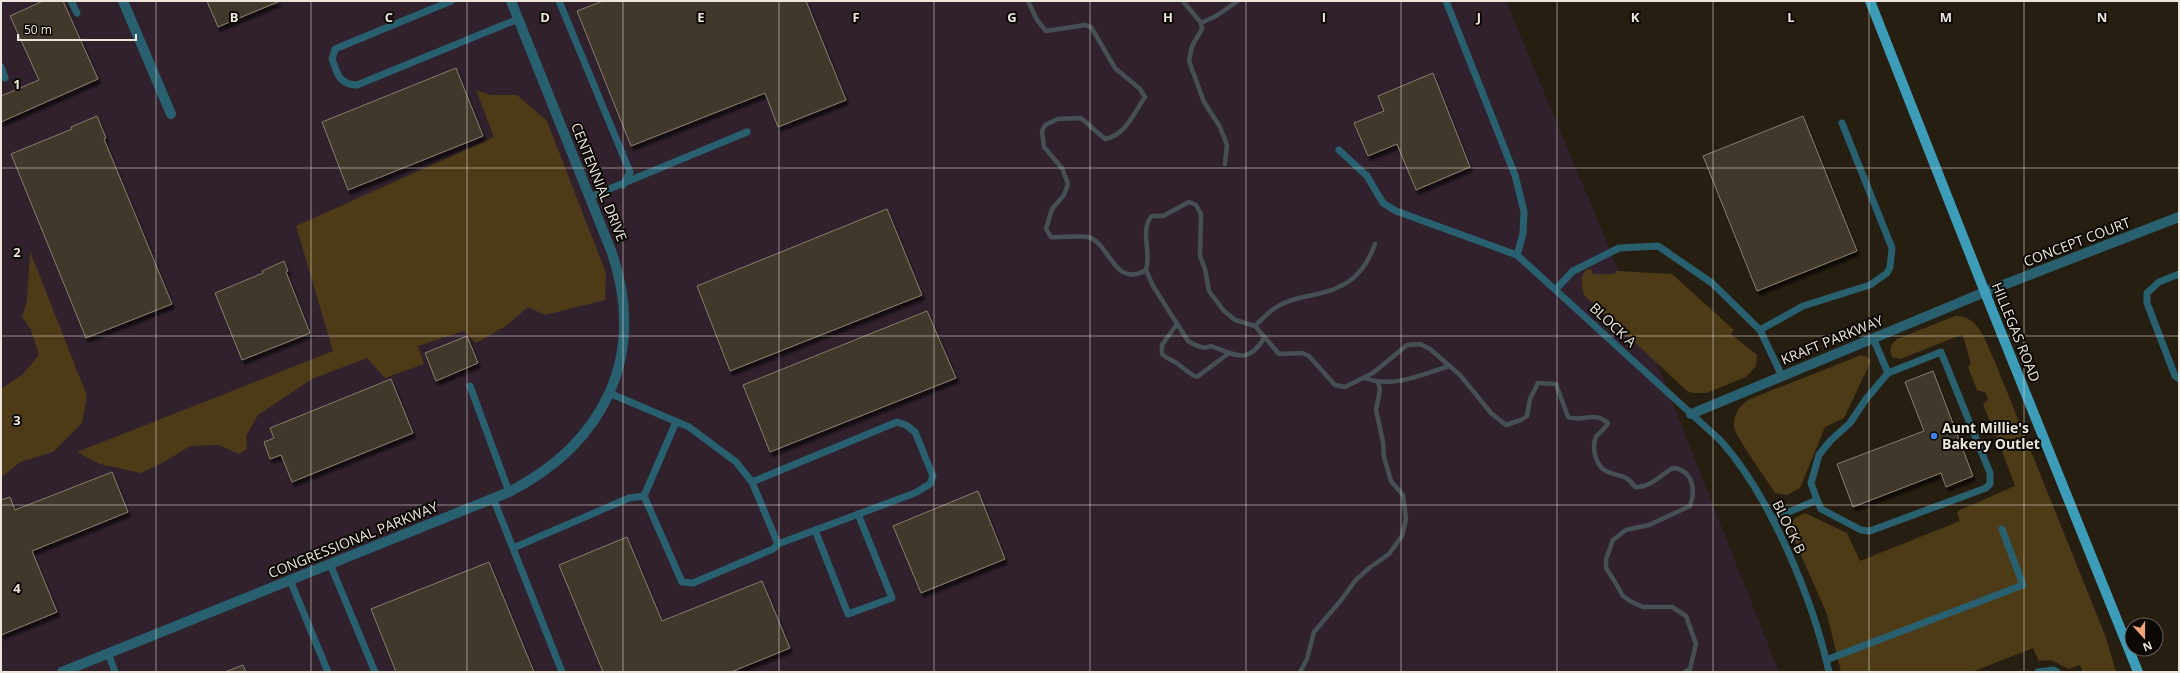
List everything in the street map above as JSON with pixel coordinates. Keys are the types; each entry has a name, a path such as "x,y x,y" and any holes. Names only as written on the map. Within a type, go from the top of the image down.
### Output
{"main road":[{"name":"HILLEGAS ROAD","path":"1870,1 2138,672"}],"street":[{"path":"123,1 171,114"},
{"name":"CENTENNIAL DRIVE","path":"511,1 618,269 624,306 623,342 620,361 614,381"},
{"name":"CONCEPT COURT","path":"1985,292 2179,217"},
{"name":"KRAFT PARKWAY","path":"1691,414 1985,292"},
{"name":"CONGRESSIONAL PARKWAY","path":"62,672 509,492 535,478 565,455 590,426 614,381"}],"lane":[{"path":"71,1 77,12"},
{"path":"451,1 335,49 332,59 340,79 347,84 357,85 518,19"},
{"path":"559,1 630,172 623,185"},
{"path":"1339,150 1367,176 1383,203 1396,211 1517,255 1523,234 1524,212 1515,175 1446,1"},
{"path":"1,67 5,78"},
{"path":"1760,330 1803,306 1870,284 1887,273 1890,267 1892,248 1842,123"},
{"path":"590,197 623,185 747,132"},
{"path":"1556,289 1573,271 1619,248 1658,246 1712,283 1760,330 1782,376"},
{"name":"BLOCK A","path":"1517,255 1556,289 1691,414"},
{"path":"2179,274 2159,282 2147,293 2147,298 2175,376 2179,379"},
{"path":"1873,338 1888,373"},
{"path":"1941,352 1990,473 1990,484 1971,494 1870,531 1861,530 1821,509 1811,483 1820,455 1830,441 1850,423 1866,399 1888,373 1941,352"},
{"path":"470,386 509,492"},
{"path":"608,393 689,427 736,462 752,482 778,544"},
{"name":"BLOCK B","path":"1691,414 1735,456 1772,519 1808,602 1829,672"},
{"path":"676,422 644,496 682,582 693,583 773,549 778,544 916,493 930,484 933,476 915,432 906,425 897,422 752,482"},
{"path":"513,548 629,498 644,496"},
{"path":"493,498 562,672"},
{"path":"1772,519 1817,500"},
{"path":"815,530 848,614 892,598 858,514"},
{"path":"1826,660 2023,585 2002,529"},
{"path":"330,564 375,672"},
{"path":"290,580 328,672"},
{"path":"108,654 115,672"},
{"path":"2038,672 2052,670 2057,672"}],"shaded area":[{"path":"1,1 1506,1 1649,343 1779,672 1,672"},
{"path":"476,90 491,95 517,95 547,121 606,273 605,300 545,315 528,307 506,326 476,343 464,331 418,346 424,364 385,378 367,358 312,379 258,415 246,436 247,449 239,454 219,445 190,446 164,462 141,473 100,464 77,452 333,351 296,226 494,137"},
{"path":"30,251 87,396 82,423 53,452 20,462 3,476 1,474 1,389 23,374 39,355 31,330 22,317 27,301"},
{"path":"1587,269 1591,269 1593,274 1614,274 1617,271 1672,274 1734,330 1731,333 1732,335 1757,355 1756,366 1746,377 1706,393 1693,393 1687,391 1584,295 1582,278"},
{"path":"1955,316 1964,317 1971,320 1985,339 2105,635 2116,672 2083,672 2080,665 2069,669 2051,660 2039,661 2033,648 1972,672 1841,672 1827,614 1789,528 1795,518 1805,513 1847,533 1860,561 1960,521 1957,512 1960,510 2015,486 2002,451 2006,448 2006,445 2001,441 1998,441 1983,404 1988,400 1986,393 1977,390 1968,367 1971,364 1963,336 1961,335 1900,359 1892,357 1891,347 1897,339"},
{"path":"1861,355 1867,357 1871,361 1844,418 1825,427 1800,488 1787,495 1775,493 1736,432 1734,422 1738,410 1750,399"}],"building":[{"path":"43,1 63,1 98,79 1,122 1,96 39,80 10,16"},
{"path":"207,1 280,1 218,27"},
{"path":"603,1 806,1 846,100 778,127 765,93 631,146 577,11"},
{"path":"456,68 483,136 348,190 322,122"},
{"path":"1433,73 1470,167 1416,190 1397,144 1368,156 1354,123 1384,111 1378,96"},
{"path":"97,116 106,138 104,139 172,304 86,338 11,154 72,129 71,127"},
{"path":"1803,116 1857,251 1757,291 1703,156"},
{"path":"887,209 922,295 730,371 697,286"},
{"path":"284,261 288,271 286,272 310,333 242,360 215,293 263,273 262,271"},
{"path":"927,311 956,378 770,452 743,385"},
{"path":"467,336 478,363 436,381 425,353"},
{"name":"Aunt Millie's Bakery Outlet","path":"1933,371 1973,476 1946,487 1941,473 1853,507 1837,464 1924,431 1905,382"},
{"path":"391,379 413,433 292,482 281,455 270,459 264,442 274,438 270,428"},
{"path":"112,472 128,512 32,551 57,612 1,635 1,500 10,497 15,510"},
{"path":"978,491 1005,559 921,593 893,526"},
{"path":"627,537 662,621 762,581 790,648 731,672 603,672 559,565"},
{"path":"489,562 534,672 396,672 371,609"},
{"path":"243,665 246,672 225,672"}],"waterway":[{"path":"1028,1 1037,20 1046,31 1085,25 1091,27 1115,68 1140,89 1145,97 1133,117 1124,128 1112,137 1105,139 1081,118 1058,119 1045,125 1042,131 1044,147 1062,168 1068,184 1064,195 1052,209 1046,229 1051,237 1088,237 1102,247 1119,269 1127,274 1135,274 1146,270 1148,256 1146,228 1152,216 1163,216 1189,202 1196,205 1201,214 1200,256 1205,269 1209,291 1224,311 1235,320 1255,326 1279,354 1302,353 1309,356 1335,385 1345,387 1373,373 1407,345 1420,344 1430,349 1460,375 1491,413 1506,425 1521,420 1527,416 1530,399 1538,383 1556,384 1568,417 1578,419 1598,417 1608,423 1597,435 1594,446 1595,456 1602,469 1625,477 1635,487 1640,487 1650,483 1673,468 1680,470 1689,477 1693,487 1690,506 1649,525 1626,530 1613,540 1606,559 1606,568 1623,596 1630,601 1643,607 1672,607 1686,616 1696,644 1690,669 1685,672"},
{"path":"1183,1 1201,23 1202,29 1192,46 1189,61 1204,102 1220,127 1227,145 1225,164"},
{"path":"1201,23 1216,16 1238,1"},
{"path":"1255,326 1272,310 1284,303 1335,289 1352,279 1371,255 1375,244"},
{"path":"1146,270 1153,286 1188,341 1193,344 1205,347 1211,346 1241,356 1252,352 1264,338"},
{"path":"1177,324 1162,345 1162,354 1197,377 1229,353"},
{"path":"1365,378 1376,381 1397,381 1450,366"},
{"path":"1300,672 1307,659 1314,632 1355,581 1369,568 1389,554 1402,536 1406,519 1403,495 1391,481 1384,457 1383,442 1376,410 1380,390 1378,382"}],"place":[{"name":"Aunt Millie's Bakery Outlet","path":"1934,436"}]}
